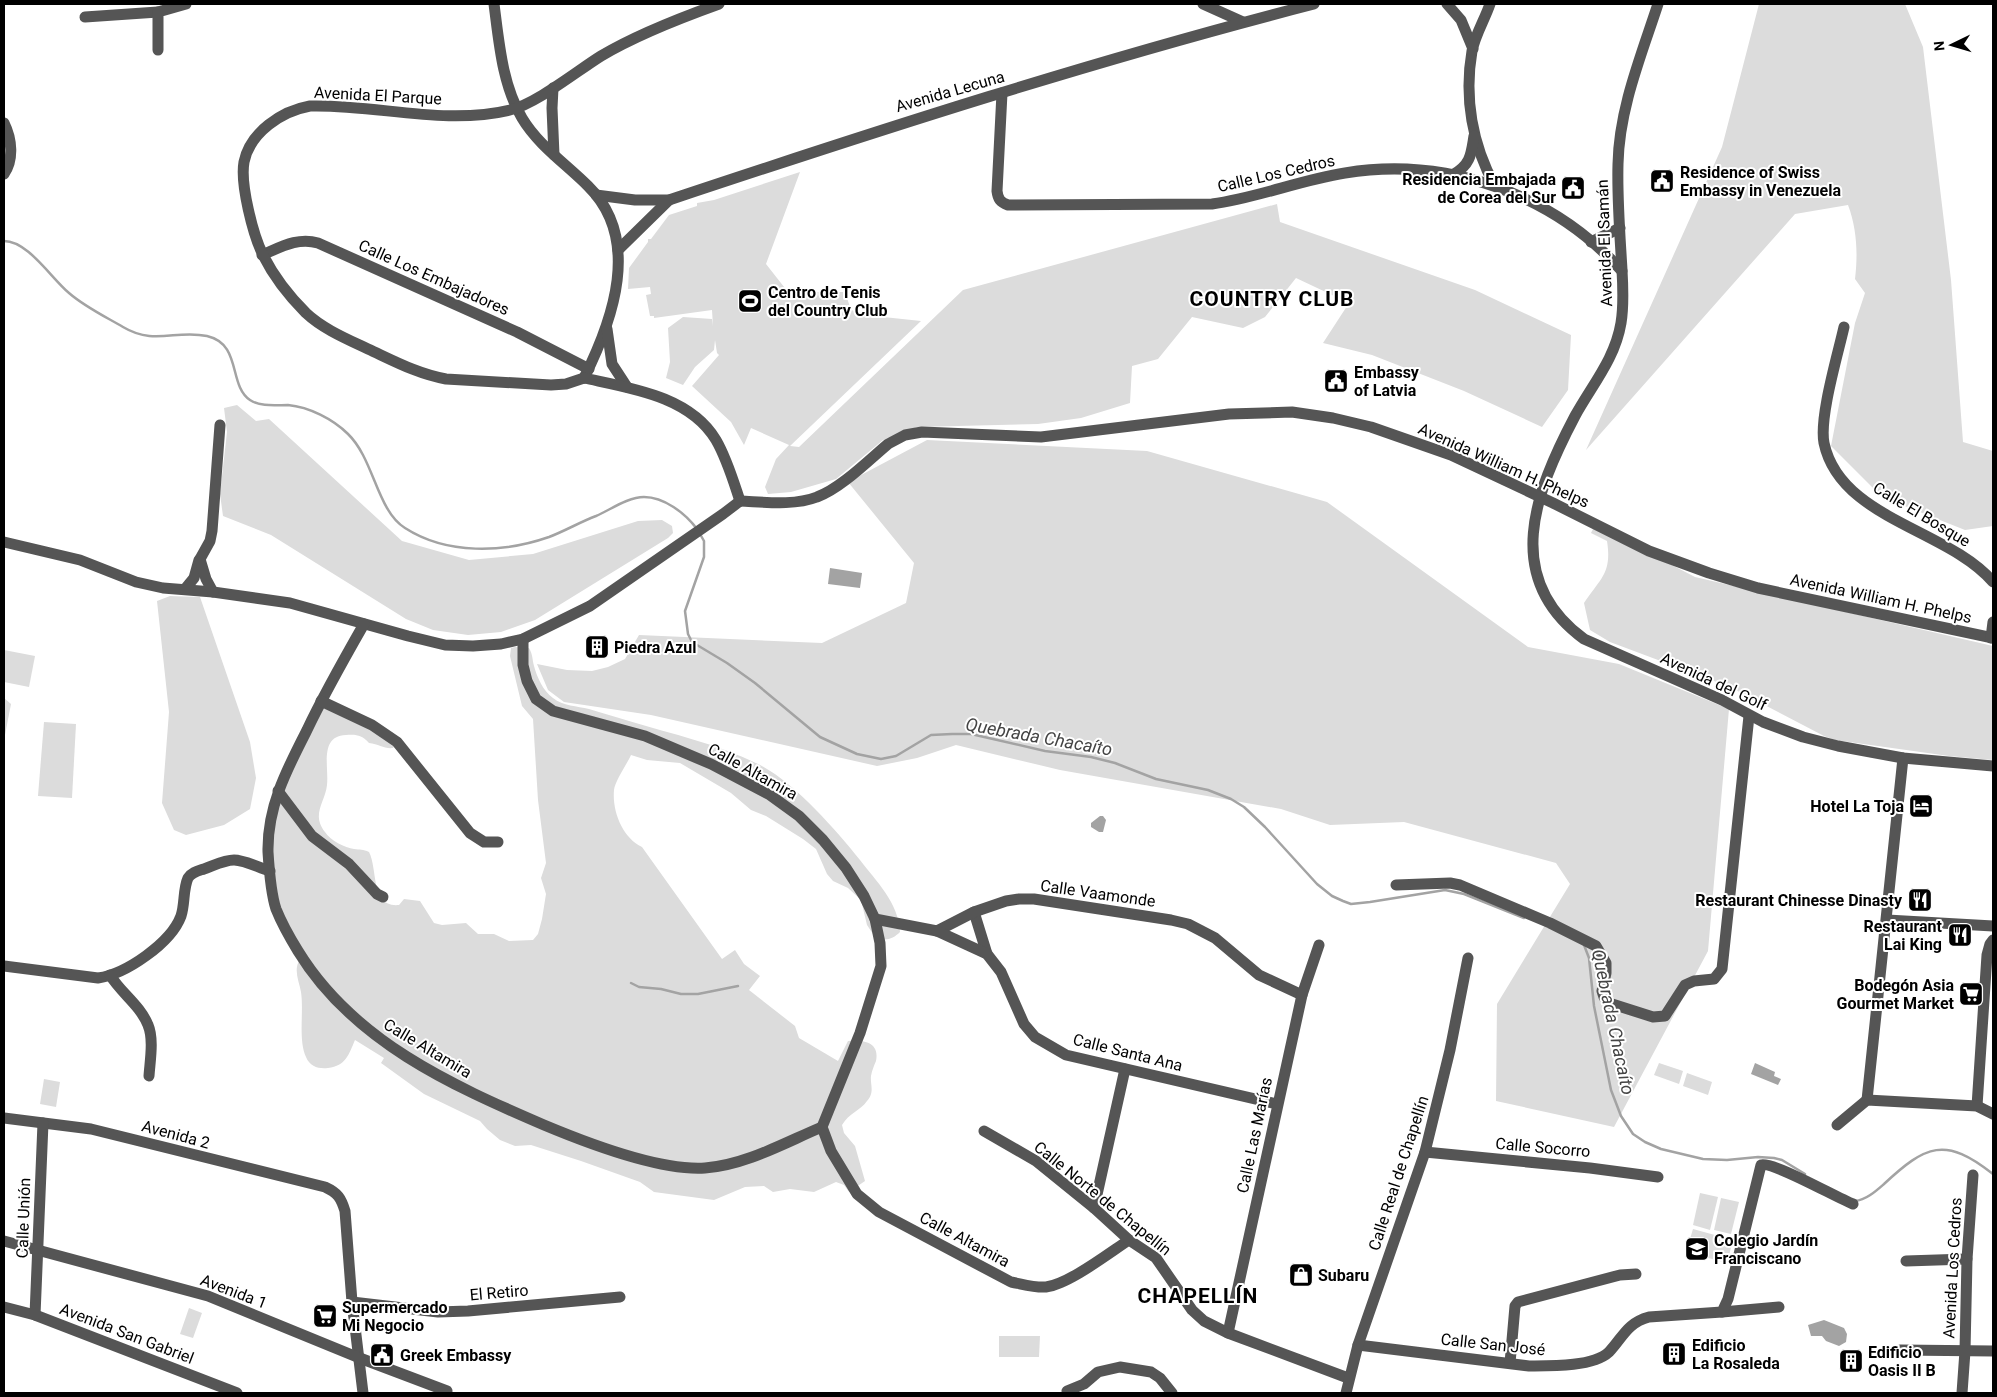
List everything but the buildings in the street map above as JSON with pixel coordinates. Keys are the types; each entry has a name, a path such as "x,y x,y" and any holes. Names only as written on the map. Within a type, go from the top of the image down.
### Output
{"street":[{"path":"85,17 158,12 186,4"},
{"path":"4,542 80,560 136,582 163,588 213,592 290,603 445,645 472,646 502,644 523,639 590,606 740,501 720,447 696,416 674,403 587,373 607,328 616,293 618,250 610,218 596,195 554,155 525,123 504,70 494,4"},
{"path":"518,108 604,55 697,12 719,4"},
{"path":"1203,4 1243,22"},
{"name":"Avenida Lecuna","path":"596,195 635,200 669,200 894,125 1243,22 1314,4"},
{"path":"1447,4 1461,20 1473,50"},
{"path":"1490,4 1473,50 1469,88 1474,134 1482,159 1495,186"},
{"name":"Avenida El Samán","path":"1539,496 1576,415 1604,370 1616,345 1622,322 1624,297 1618,184 1619,141 1628,98 1658,4"},
{"path":"158,12 158,50"},
{"path":"553,88 554,155"},
{"name":"Calle Los Cedros","path":"1002,93 997,191 998,198 1002,203 1008,205 1212,204 1240,200 1343,173 1378,168 1418,169 1454,174 1495,186 1540,206 1591,242 1622,272"},
{"name":"Avenida El Parque","path":"518,108 469,116 322,106 299,108 288,113 258,134 250,147 244,163 248,209 262,255 288,293 306,314 332,332 413,370 446,379 525,384 566,384 587,373"},
{"path":"4,123 11,148 9,162 4,174"},
{"path":"1454,174 1468,162 1474,134"},
{"name":"Avenida Lecuna","path":"618,250 669,200"},
{"path":"1591,242 1620,228"},
{"name":"Calle Los Embajadores","path":"262,255 304,240 318,243 524,336 587,373"},
{"name":"Calle El Bosque","path":"1844,327 1824,418 1824,442 1833,467 1852,490 1878,511 1928,535 1984,571 1993,582"},
{"path":"607,328 612,364 627,387"},
{"name":"Avenida William H. Phelps","path":"740,501 771,502 816,498 828,492 888,444 912,433 931,432 1041,437 1229,414 1292,412 1359,424 1451,455 1650,551 1709,574 1758,588 1992,638"},
{"path":"184,589 194,578 200,559 210,541 220,425"},
{"name":"Avenida del Golf","path":"1539,496 1532,531 1534,562 1545,594 1556,615 1564,624 1592,644 1722,700 1748,716 1803,738 1903,758 1993,766"},
{"path":"200,559 206,579 213,592"},
{"path":"1992,638 1993,622"},
{"name":"Calle Altamira","path":"364,624 321,701 278,791 272,813 268,851 276,907 288,934 312,973 337,1002 369,1032 410,1060 499,1105 576,1139 639,1158 675,1167 706,1168 745,1160 822,1126"},
{"name":"Calle Altamira","path":"523,639 523,665 527,681 536,699 553,711 645,736 711,764 770,795 799,816 823,840 846,868 864,896 875,919 880,943 881,966 860,1033 822,1126 834,1157 857,1194 879,1212 1011,1282 1047,1287 1062,1282 1129,1240"},
{"path":"321,701 372,725 397,742 470,833 484,842 498,842"},
{"path":"1396,885 1450,883 1460,885 1550,923 1596,946 1606,963 1602,991 1609,1003 1653,1018 1665,1016 1685,985 1694,981 1714,980 1722,969 1748,716"},
{"path":"1867,1100 1903,758"},
{"path":"278,791 312,836 350,864 377,894 383,897"},
{"path":"4,966 98,978 110,975 124,969 139,959 164,940 174,929 181,917 187,880 192,873 235,860 270,871"},
{"name":"Calle Vaamonde","path":"937,931 974,912 1018,899 1034,899 1171,920 1201,930 1215,938 1259,975 1302,995"},
{"path":"974,912 987,954"},
{"path":"875,919 937,931"},
{"path":"1887,920 1993,926"},
{"name":"Calle Santa Ana","path":"937,931 987,954 1001,972 1024,1024 1035,1037 1066,1056 1278,1104"},
{"path":"1977,1106 1987,955 1993,940"},
{"name":"Calle Las Marías","path":"1228,1333 1302,995 1319,945"},
{"name":"Calle Real de Chapellín","path":"1346,1393 1348,1378 1358,1345 1425,1152 1450,1050 1468,958"},
{"path":"110,975 115,984 139,1010 149,1025 151,1036 149,1076"},
{"path":"1094,1208 1125,1069"},
{"path":"1837,1125 1867,1100 1977,1106 1993,1114"},
{"name":"Avenida 2","path":"4,1118 91,1129 325,1187 337,1194 345,1211 352,1302"},
{"name":"Calle Unión","path":"35,1315 43,1123"},
{"name":"Calle Norte de Chapellín","path":"984,1131 1036,1162 1094,1208 1129,1240 1156,1258 1192,1310 1204,1321 1228,1333 1348,1378"},
{"name":"Calle Socorro","path":"1425,1152 1590,1168 1658,1177"},
{"path":"1722,1312 1728,1300 1760,1167 1764,1164 1781,1169 1853,1204"},
{"name":"Avenida Los Cedros","path":"1962,1393 1967,1260 1973,1174"},
{"name":"Avenida 1","path":"4,1241 208,1296 357,1357 446,1390"},
{"path":"1906,1261 1967,1260"},
{"path":"1510,1363 1515,1306 1518,1302 1620,1275 1636,1274"},
{"name":"El Retiro","path":"352,1302 438,1312 620,1297"},
{"path":"352,1302 357,1357 363,1393"},
{"name":"Avenida San Gabriel","path":"4,1306 35,1315 237,1393"},
{"name":"Calle San José","path":"1358,1345 1510,1363 1552,1366 1594,1360 1607,1353 1631,1325 1638,1320 1649,1317 1779,1306"},
{"path":"1900,1350 1993,1351"},
{"path":"1067,1391 1084,1384 1098,1372 1120,1367 1151,1372 1160,1378 1172,1393"}],"shaded area":[{"path":"1759,4 1905,4 1923,47 1951,280 1963,442 1993,451 1993,526 1965,530 1882,497 1831,446 1855,323 1865,293 1855,279 1856,242 1848,205 1795,214 1586,450 1722,147"},
{"path":"800,172 766,264 788,292 845,292 851,310 874,316 921,321 790,446 799,447 963,290 1277,204 1280,222 1475,290 1571,335 1568,390 1542,427 1464,391 1372,355 1323,343 1349,303 1296,278 1265,317 1243,328 1192,317 1158,359 1132,366 1130,403 1081,418 1038,424 917,427 883,440 836,479 791,492 768,494 765,487 776,459 789,445 751,428 744,445 731,422 692,386 719,355 715,340 714,350 695,367 683,385 666,378 670,362 668,328 683,317 712,319 713,326 712,310 654,318 654,316 650,316 646,295 651,294 650,287 628,289 629,268 648,242 648,239 651,239 669,215 697,206 697,203 714,200"},
{"path":"237,405 256,421 269,419 402,541 469,560 533,554 638,521 662,520 672,526 673,533 668,538 535,620 501,632 468,635 433,630 406,619 271,535 223,516 220,494 227,432 224,408"},
{"path":"927,440 1147,451 1327,502 1528,647 1619,664 1729,709 1708,951 1614,1127 1496,1101 1497,1004 1570,884 1556,863 1404,822 1330,825 1281,809 1060,770 956,745 917,758 877,766 651,715 564,702 548,690 537,664 567,670 592,671 608,667 625,659 639,635 822,643 906,603 914,563 848,482"},
{"path":"1595,525 1695,577 1993,646 1993,760 1949,756 1835,740 1730,687 1610,642 1590,630 1584,603 1604,575 1608,561 1607,541 1591,533"},
{"path":"830,568 862,573 860,588 828,584"},
{"path":"170,596 200,597 250,742 256,778 250,809 224,825 186,835 174,830 162,803 169,712 157,601"},
{"path":"511,648 529,648 541,684 546,692 557,701 711,745 743,757 772,772 813,807 850,848 886,893 896,911 900,932 892,938 879,939 875,937 867,925 861,900 848,888 833,881 827,874 816,849 766,816 751,810 731,793 680,763 647,760 631,755 617,782 614,790 615,807 624,831 635,843 642,847 722,959 735,950 744,964 760,976 749,990 795,1026 799,1038 838,1061 848,1041 869,1043 875,1049 877,1054 871,1076 871,1095 842,1125 844,1133 855,1146 865,1181 849,1192 844,1185 836,1182 814,1192 790,1189 773,1192 764,1186 745,1187 714,1200 654,1192 640,1182 581,1161 531,1145 515,1146 500,1140 480,1121 424,1094 381,1063 384,1058 355,1040 346,1058 339,1065 321,1068 315,1067 308,1060 302,1042 302,1000 297,971 300,959 288,934 270,871 271,813 321,701 397,742 393,748 387,748 369,743 359,736 353,735 338,737 332,741 327,754 326,791 319,814 321,826 330,838 346,847 369,852 372,859 376,886 383,900 390,904 399,905 404,899 420,901 434,923 442,925 466,923 478,934 494,934 509,941 533,940 538,934 542,919 546,894 541,878 546,863 538,800 533,719 522,706 510,656"},
{"path":"4,650 35,656 29,687 4,682"},
{"path":"4,698 11,704 4,740"},
{"path":"44,722 76,724 72,798 38,796"},
{"path":"1100,816 1103,816 1106,820 1103,832 1099,832 1091,827 1091,823"},
{"path":"1659,1063 1683,1071 1679,1084 1654,1075"},
{"path":"1755,1063 1775,1072 1774,1076 1781,1079 1778,1085 1751,1074"},
{"path":"1687,1073 1712,1082 1708,1095 1683,1086"},
{"path":"44,1079 60,1082 56,1107 40,1104"},
{"path":"1700,1193 1718,1197 1710,1230 1693,1225"},
{"path":"1721,1198 1739,1202 1731,1234 1714,1230"},
{"path":"1693,1229 1733,1240 1727,1263 1686,1252"},
{"path":"189,1308 202,1313 193,1338 180,1334"},
{"path":"1824,1320 1844,1328 1847,1334 1846,1342 1839,1346 1826,1341 1822,1336 1811,1336 1808,1325"},
{"path":"999,1336 1040,1336 1039,1357 999,1357"}],"waterway":[{"name":"Quebrada Chacaíto","path":"4,241 22,247 30,253 69,293 82,303 135,333 155,336 196,334 218,340 230,356 239,385 243,393 250,400 258,404 288,405 304,408 335,423 357,445 388,510 405,528 421,537 457,547 476,549 513,546 549,537 625,501 644,497 659,500 674,507 697,529"},
{"name":"Quebrada Chacaíto","path":"700,534 704,541 704,557 685,611 688,634 692,642 755,683 820,737 857,754 881,759 896,756 931,735 971,734 1045,751 1091,757 1115,763 1156,779 1208,790 1231,799 1244,807 1265,827 1317,884 1332,896 1343,901 1351,904 1370,902 1445,890 1464,894 1524,918"},
{"name":"Quebrada Chacaíto","path":"1584,945 1589,958 1594,1006 1611,1090 1621,1116 1633,1134 1661,1149 1703,1159 1774,1158 1782,1160 1805,1174"},
{"path":"631,983 639,987 661,989 681,994 698,994 738,986"},
{"name":"Quebrada Chacaíto","path":"1855,1201 1871,1195 1912,1161 1936,1150 1948,1150 1962,1154 1993,1174"}],"place":[{"name":"Residence of Swiss Embassy in Venezuela","path":"1662,181"},
{"name":"Residencia Embajada de Corea del Sur","path":"1573,188"},
{"name":"Centro de Tenis del Country Club","path":"750,301"},
{"name":"Embassy of Latvia","path":"1336,381"},
{"name":"Piedra Azul","path":"597,647"},
{"name":"Hotel La Toja","path":"1921,806"},
{"name":"Restaurant Chinesse Dinasty","path":"1920,900"},
{"name":"Restaurant Lai King","path":"1960,935"},
{"name":"Bodegón Asia Gourmet Market","path":"1971,994"},
{"name":"Colegio Jardín Franciscano","path":"1697,1249"},
{"name":"Subaru","path":"1301,1275"},
{"name":"Supermercado Mi Negocio","path":"325,1316"},
{"name":"Edificio La Rosaleda","path":"1674,1354"},
{"name":"Greek Embassy","path":"382,1355"},
{"name":"Edificio Oasis II B","path":"1851,1361"}],"district":[{"name":"COUNTRY CLUB","path":"1272,299"},
{"name":"CHAPELLÍN","path":"1198,1296"}]}
